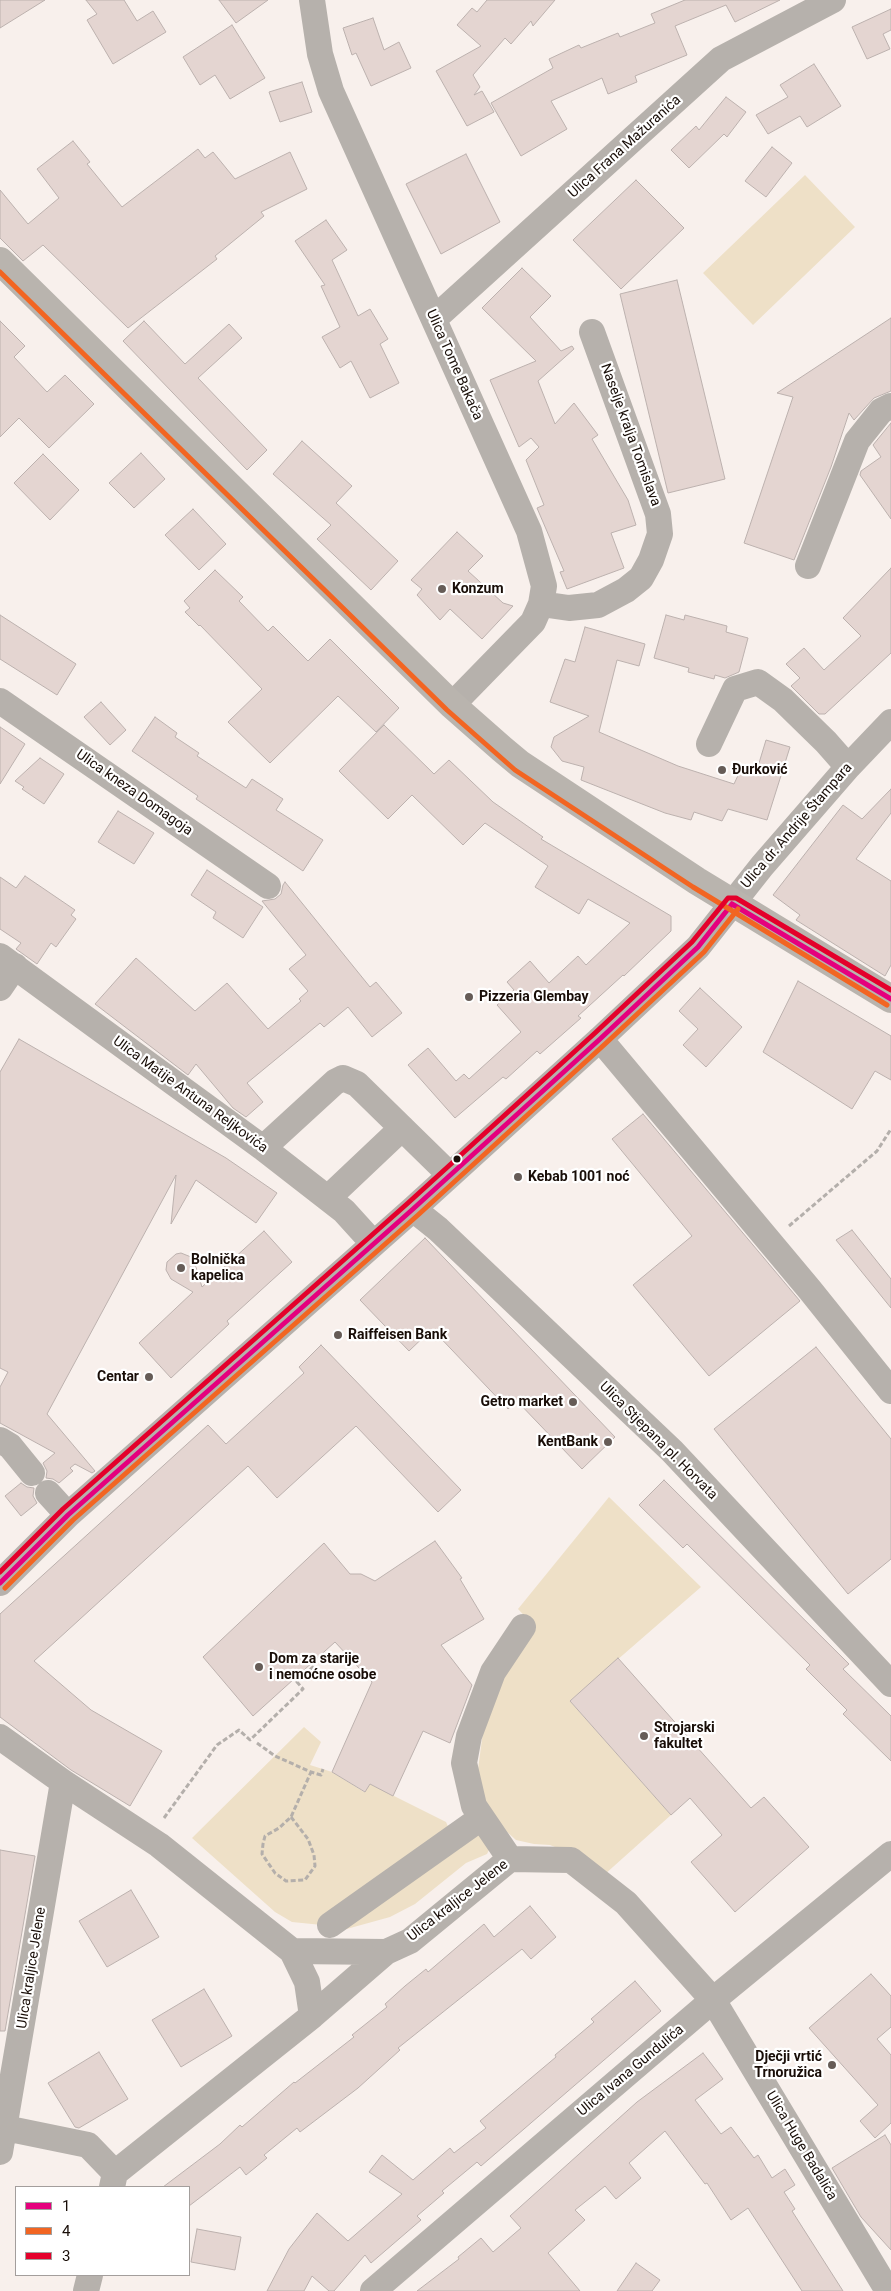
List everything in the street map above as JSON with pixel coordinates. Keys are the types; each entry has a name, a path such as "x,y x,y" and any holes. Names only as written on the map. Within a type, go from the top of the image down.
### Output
{"main road":[{"path":"0,261 452,704 520,764 732,904 891,998"}],"street":[{"name":"Ulica Tome Bakača","path":"312,0 320,54 331,91 529,531 544,586 541,604 533,622 452,704"},
{"name":"Ulica Frana Mažuranića","path":"434,320 722,59 833,0"},
{"name":"Naselje kralja Tomislava","path":"541,604 569,608 598,605 626,590 641,578 651,560 660,534 658,514 592,332"},
{"path":"808,566 858,441 881,411 891,406"},
{"path":"709,744 735,689 758,682 784,700 848,767"},
{"name":"Ulica kneza Domagoja","path":"0,700 268,886"},
{"name":"Ulica dr. Andrije Štampara","path":"0,1582 68,1515 450,1176 698,947 745,885 848,767 891,722"},
{"path":"0,988 7,961"},
{"name":"Ulica Matije Antuna Reljkovića","path":"7,961 263,1148 328,1198 373,1243"},
{"path":"600,1039 770,1241 891,1391"},
{"path":"263,1148 335,1082 343,1078 357,1084 450,1176"},
{"path":"328,1198 402,1128"},
{"name":"Ulica Stjepana pl. Horvata","path":"413,1209 438,1229 672,1451 891,1684"},
{"path":"0,1440 10,1446 68,1515"},
{"path":"510,1859 474,1806 464,1763 469,1736 493,1672 523,1627"},
{"path":"0,1737 63,1782 148,1838 292,1951 307,1982 312,2016"},
{"name":"Ulica kraljice Jelene","path":"3,2140 63,1782"},
{"path":"330,1925 481,1818"},
{"name":"Ulica Ivana Gundulića","path":"373,2291 713,2000 891,1854"},
{"name":"Ulica kraljice Jelene","path":"113,2180 312,2016 386,1952 410,1941 510,1859 571,1860 626,1903 713,2000"},
{"name":"Ulica kraljice Jelene","path":"292,1951 386,1952"},
{"name":"Ulica Huge Badalića","path":"713,2000 888,2291"},
{"path":"3,2140 88,2145 113,2180"},
{"path":"86,2291 90,2276"}],"path":[{"path":"770,1241 877,1151 891,1129"},
{"path":"148,1838 217,1745 239,1730 250,1740 302,1689 297,1682 314,1666"},
{"path":"257,1743 275,1756 311,1772 321,1775 323,1769"},
{"path":"291,1817 308,1839 314,1855 315,1866 305,1880 286,1881 275,1873 262,1854 265,1836 279,1828 291,1817 311,1772"}],"shaded area":[{"path":"805,175 855,227 753,325 703,273"},
{"path":"609,1497 701,1587 570,1701 671,1815 604,1875 565,1851 550,1845 516,1840 498,1824 484,1805 477,1777 484,1724 504,1671 535,1627 518,1609"},
{"path":"304,1727 321,1742 310,1765 332,1772 364,1792 370,1784 446,1822 451,1833 322,1925 292,1922 275,1912 192,1838"},
{"path":"479,1833 489,1850 487,1854 466,1863 415,1904 390,1917 343,1930"}],"building":[{"path":"0,0 45,0 0,28"},
{"path":"86,0 124,0 137,21 153,11 166,32 113,64 87,20 97,14"},
{"path":"219,0 268,0 236,23"},
{"path":"487,0 555,0 533,26 531,21 511,44 505,38 473,75 480,87 474,95 482,91 494,112 467,126 436,71 481,46 457,25 472,8 477,12"},
{"path":"685,0 780,0 735,22 726,5 675,26 687,55 635,76 637,82 608,94 602,78 551,101 567,129 521,156 491,103 553,68 549,59 579,45 581,48 618,33 620,37 655,23 651,14"},
{"path":"891,9 891,30 883,34 890,49 867,59 852,27"},
{"path":"373,18 384,50 399,42 411,68 371,86 356,53 352,55 343,28"},
{"path":"232,25 265,78 230,99 215,75 200,85 183,57"},
{"path":"814,64 841,106 807,127 800,116 768,134 756,115 788,97 780,85"},
{"path":"302,82 312,112 280,122 269,92"},
{"path":"726,97 746,112 727,137 724,134 689,168 671,150 696,126 699,130"},
{"path":"73,141 90,162 87,164 122,207 198,149 205,158 213,152 235,179 290,152 307,189 261,212 264,216 215,256 217,259 128,328 43,245 23,261 0,238 0,190 28,224 59,198 37,169"},
{"path":"772,147 792,163 766,197 745,181"},
{"path":"466,154 500,222 441,254 406,184"},
{"path":"636,180 684,228 621,289 573,240"},
{"path":"326,220 347,250 332,260 358,316 370,309 388,339 380,344 399,383 370,398 351,361 340,368 322,337 340,327 321,286 325,285 295,241"},
{"path":"522,268 551,296 530,317 561,351 572,346 574,349 538,381 555,424 574,403 598,435 592,439 628,500 636,525 611,533 624,568 567,589 560,572 564,571 537,508 544,505 526,460 539,447 531,438 519,447 490,380 536,361 482,308"},
{"path":"677,280 725,479 668,493 620,294"},
{"path":"891,318 891,391 874,398 854,420 849,413 831,467 794,560 744,543 793,397 777,393"},
{"path":"0,321 25,346 14,357 47,392 65,375 94,404 49,448 19,418 0,437"},
{"path":"144,321 185,364 229,324 242,338 198,378 267,450 247,470 123,341"},
{"path":"891,423 891,519 860,475 861,471 881,457 873,445"},
{"path":"302,441 352,486 336,503 398,561 371,590 317,539 331,525 273,474"},
{"path":"141,453 165,479 134,508 109,483"},
{"path":"43,454 79,490 50,520 14,483"},
{"path":"193,509 226,544 199,570 165,535"},
{"path":"457,532 483,556 468,571 503,603 513,606 482,639 450,609 440,620 417,595 422,589 411,580"},
{"path":"891,568 891,653 825,714 819,714 791,686 800,678 786,664 804,648 824,670 861,636 843,618"},
{"path":"215,570 243,597 239,601 268,631 273,626 308,661 330,639 399,708 376,732 338,696 270,763 228,722 262,689 185,612 190,608 184,601"},
{"path":"0,615 76,664 57,695 0,659"},
{"path":"666,615 684,620 685,615 727,626 726,632 748,638 739,672 725,678 715,675 714,679 688,672 689,668 654,658"},
{"path":"585,627 645,644 639,666 617,660 599,732 678,766 734,784 741,769 756,773 766,740 790,747 767,820 728,809 722,821 694,812 691,820 665,813 581,780 584,767 562,761 551,747 554,737 589,716 550,702 565,659 575,662"},
{"path":"101,702 126,730 110,745 84,717"},
{"path":"155,717 177,733 175,737 199,753 197,756 246,788 252,779 283,799 276,810 323,840 303,871 196,799 198,796 132,751"},
{"path":"384,725 434,774 449,760 493,802 543,837 541,839 671,916 671,931 624,976 578,1016 581,1018 540,1054 537,1051 506,1079 503,1077 455,1118 408,1065 428,1048 456,1081 464,1074 469,1079 521,1032 497,1005 514,990 507,982 530,961 549,983 578,956 586,965 630,923 588,899 579,914 535,887 548,866 485,823 463,845 412,795 388,819 339,771"},
{"path":"0,727 25,744 0,784"},
{"path":"40,758 64,774 44,804 22,789 24,787 15,781"},
{"path":"891,789 891,813 856,859 891,881 891,965 885,976 796,920 800,915 773,895 843,805 862,819"},
{"path":"118,811 154,833 134,864 98,842"},
{"path":"207,870 263,907 243,938 213,918 216,912 191,895"},
{"path":"25,876 75,910 71,915 76,919 56,947 51,943 37,964 16,949 21,943 0,929 0,877 16,888"},
{"path":"285,882 370,987 376,982 402,1013 372,1037 348,1007 324,1027 320,1023 247,1083 263,1102 246,1117 233,1108 196,1064 188,1075 95,1004 136,958 195,1011 227,983 268,1029 301,1001 299,999 308,991 289,969 306,955 262,901 275,899 281,894"},
{"path":"798,981 891,1036 891,1080 875,1071 852,1109 763,1052"},
{"path":"700,988 742,1027 706,1067 683,1045 698,1029 679,1011"},
{"path":"19,1039 226,1158 277,1193 256,1223 196,1180 171,1224 176,1175 47,1414 95,1471 92,1473 75,1464 70,1468 73,1471 59,1483 53,1479 46,1478 47,1471 43,1463 55,1453 0,1423 0,1387 8,1372 0,1368 0,1072"},
{"path":"643,1114 800,1301 709,1376 633,1285 692,1236 612,1139"},
{"path":"852,1230 891,1279 891,1308 836,1240"},
{"path":"264,1231 292,1262 227,1321 229,1324 171,1378 139,1343 193,1292 171,1279 166,1270 167,1262 176,1254 181,1253 191,1257 202,1287"},
{"path":"425,1238 615,1437 582,1469 517,1401 508,1409 432,1329 409,1351 360,1300"},
{"path":"321,1345 461,1490 438,1512 356,1426 277,1498 248,1466 34,1661 91,1710 162,1751 130,1806 71,1770 0,1717 0,1614 208,1425 226,1444 304,1373 299,1367"},
{"path":"816,1347 891,1439 891,1559 848,1594 714,1429"},
{"path":"664,1480 849,1664 843,1669 891,1716 891,1761 843,1714 847,1710 806,1669 810,1665 687,1544 683,1548 639,1505"},
{"path":"21,1483 27,1487 34,1488 33,1496 37,1503 21,1516 5,1496"},
{"name":"Dom za starije i nemoćne osobe","path":"435,1541 462,1578 460,1579 484,1619 441,1645 472,1685 450,1743 423,1731 393,1796 370,1784 365,1792 332,1772 372,1682 335,1642 253,1716 203,1657 324,1543 350,1574 361,1574 375,1581"},
{"path":"618,1658 751,1808 764,1797 809,1847 735,1912 691,1862 722,1835 690,1798 671,1815 570,1701"},
{"path":"0,1850 35,1856 5,2031 0,2031"},
{"path":"131,1890 159,1937 107,1967 79,1921"},
{"path":"530,1906 556,1937 531,1959 522,1949 398,2048 400,2050 358,2088 300,2132 297,2128 264,2155 267,2158 246,2175 240,2167 190,2205 190,2186 164,2186 220,2144 240,2125 242,2127 294,2082 354,2037 352,2035 387,2007 385,2004 405,1986 426,1969 428,1972 484,1924 494,1937"},
{"path":"871,1974 891,1996 891,2027 877,2039 891,2055 891,2123 875,2138 860,2121 878,2105 809,2028"},
{"path":"635,1981 661,2011 481,2166 477,2162 442,2191 444,2193 417,2216 421,2220 371,2263 365,2255 334,2291 329,2291 312,2276 304,2291 267,2291 289,2249 317,2213 348,2241 402,2194 369,2172 382,2155 413,2180 450,2148 454,2153 486,2128 480,2121 556,2057 555,2055 594,2022 591,2019"},
{"path":"204,1989 232,2036 181,2067 152,2020"},
{"path":"99,2052 128,2099 79,2128 75,2127 48,2083"},
{"path":"703,2053 723,2079 695,2100 721,2134 731,2127 754,2158 758,2155 772,2178 785,2169 795,2185 784,2192 795,2209 792,2211 843,2291 802,2291 748,2208 731,2220 707,2183 705,2184 665,2131 629,2163 641,2178 616,2199 605,2186 575,2210 585,2220 548,2253 580,2291 417,2291 459,2259 458,2257 481,2238 493,2252 521,2228 510,2216 637,2102"},
{"path":"885,2135 891,2145 891,2250 861,2217 832,2168"},
{"path":"197,2229 241,2237 235,2270 191,2262"},
{"path":"636,2263 660,2280 652,2291 617,2291"}],"transit line":[{"name":"4","path":"0,272 447,710 515,770 693,887 887,1005"},
{"name":"3","path":"0,1572 63,1509 408,1203 595,1033 692,942 728,898 736,898 891,990"},
{"name":"1","path":"732,904 891,999"},
{"name":"1","path":"0,1583 68,1515 413,1209 600,1039 698,947 732,904"},
{"name":"4","path":"5,1588 73,1520 418,1215 605,1044 704,952 738,909"}],"place":[{"name":"Konzum","path":"442,589"},
{"name":"Đurković","path":"722,770"},
{"name":"Pizzeria Glembay","path":"469,997"},
{"name":"Kebab 1001 noć","path":"518,1177"},
{"name":"Bolnička kapelica","path":"181,1268"},
{"name":"Raiffeisen Bank","path":"338,1335"},
{"name":"Centar","path":"149,1377"},
{"name":"Getro market","path":"573,1402"},
{"name":"KentBank","path":"608,1442"},
{"name":"Dom za starije i nemoćne osobe","path":"259,1667"},
{"name":"Strojarski fakultet","path":"644,1736"},
{"name":"Dječji vrtić Trnoružica","path":"832,2065"}]}
